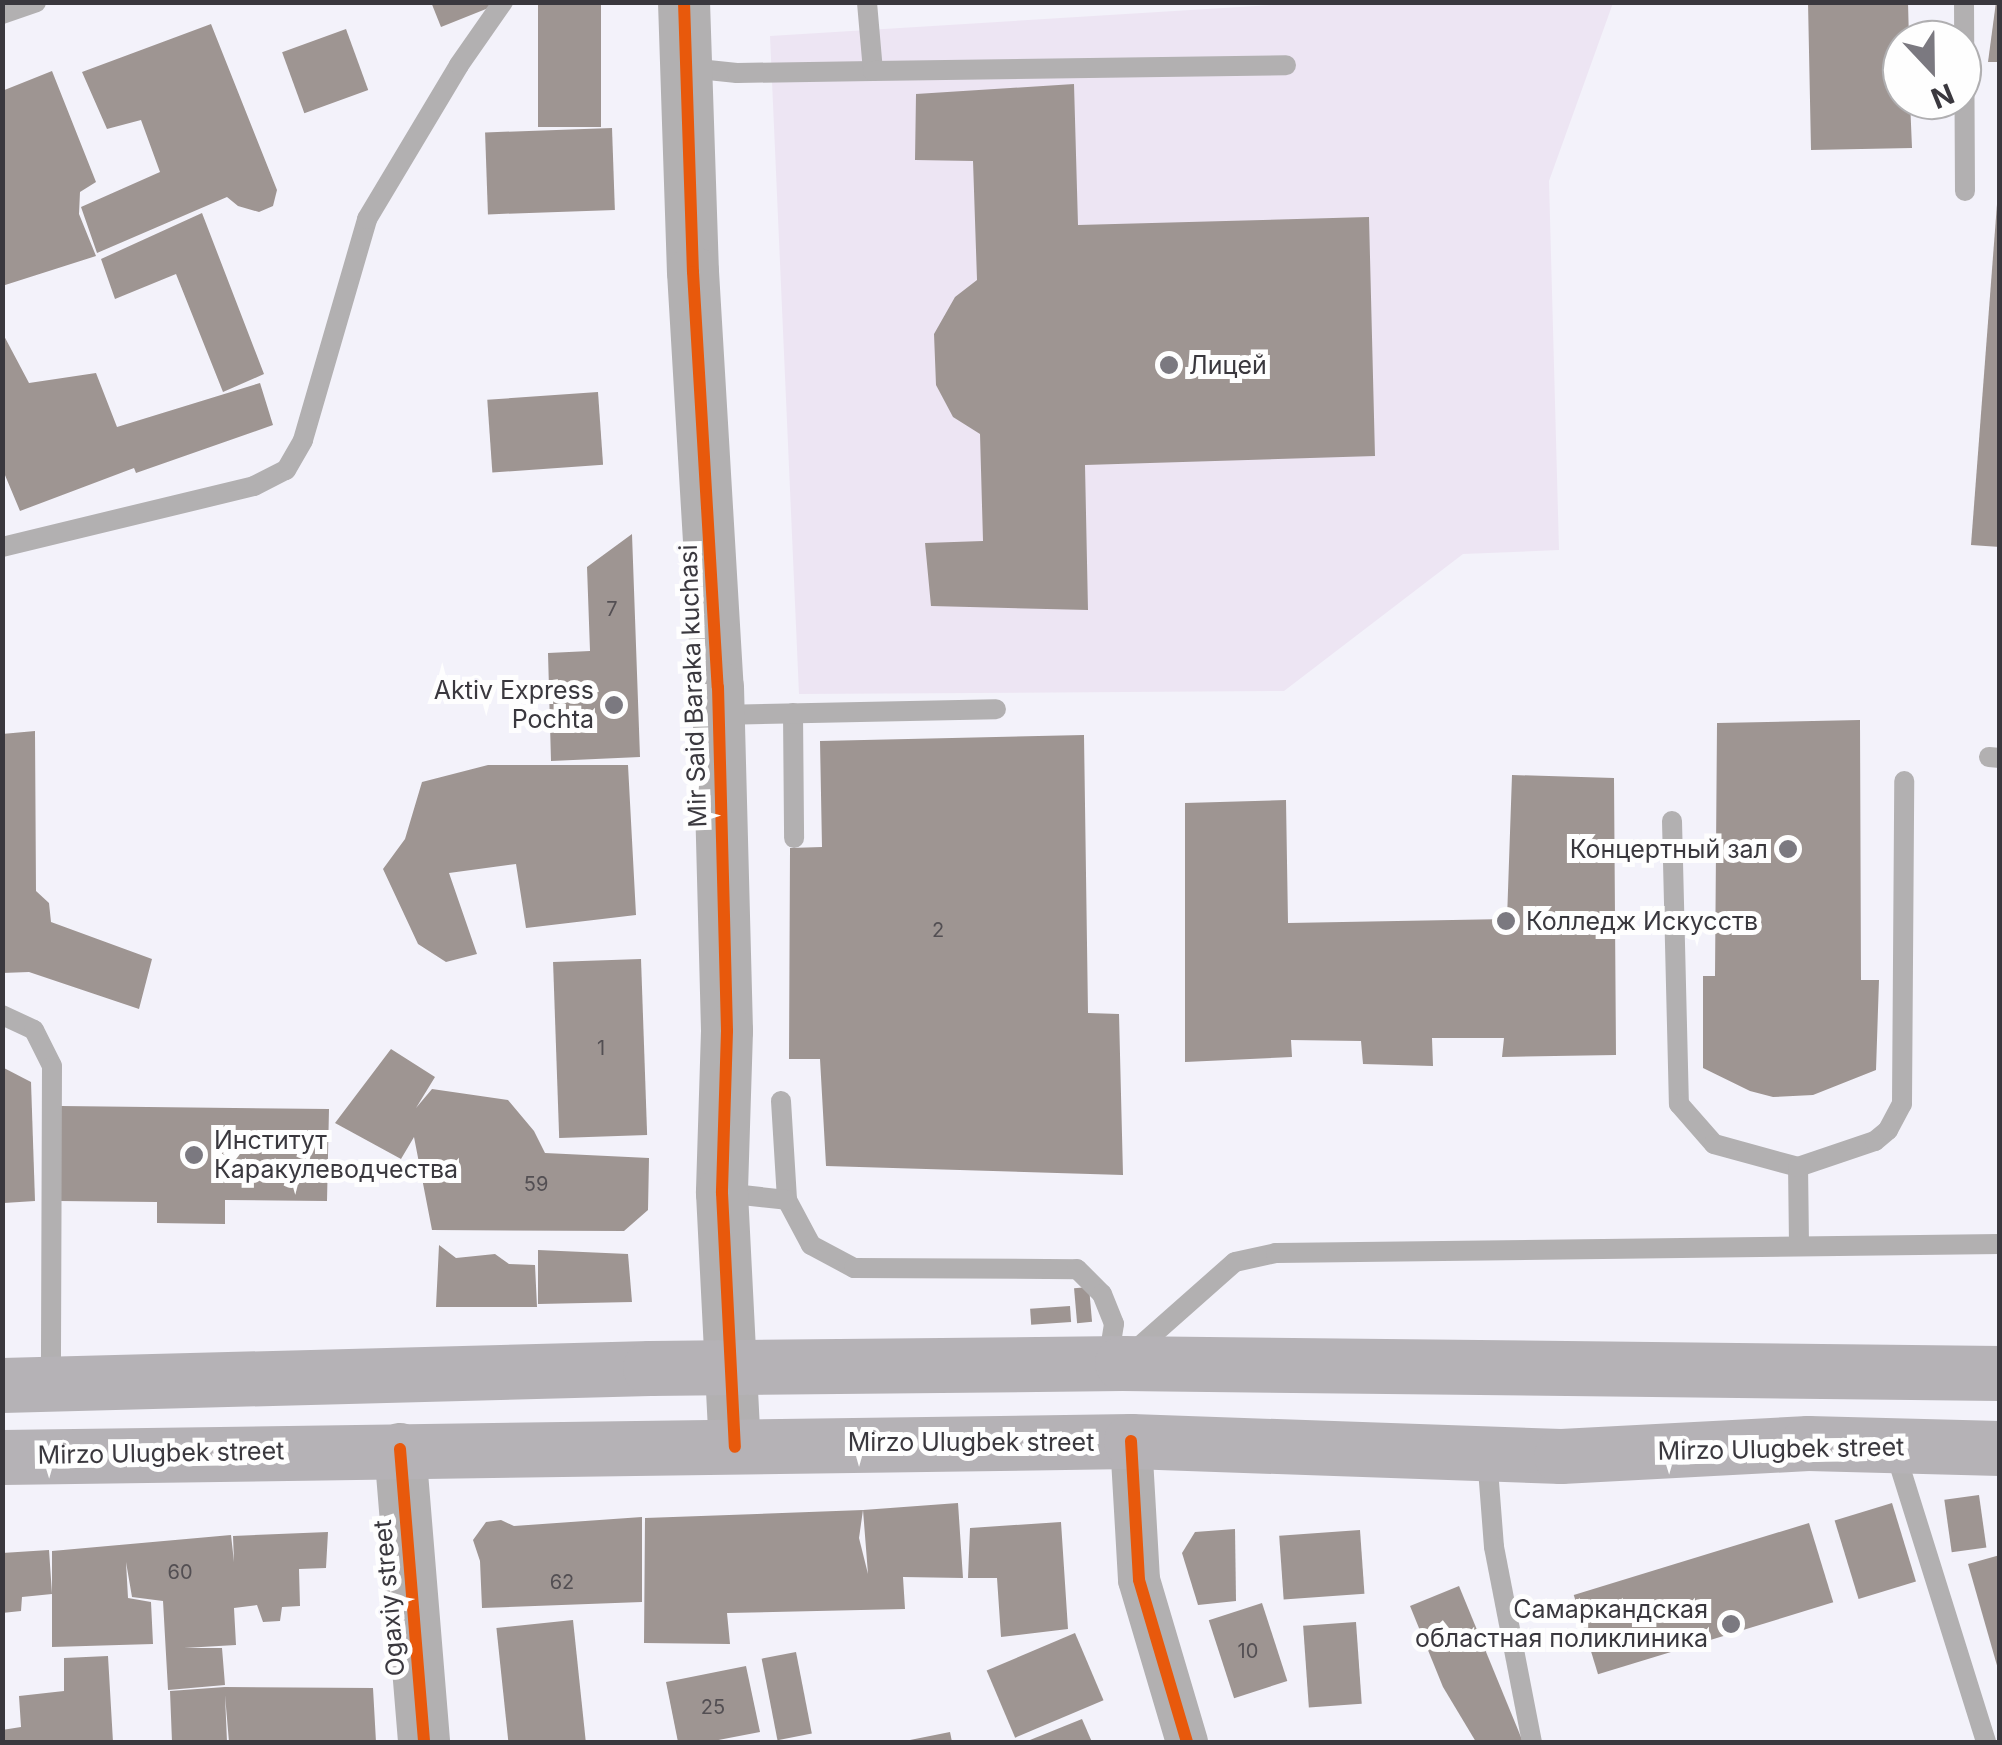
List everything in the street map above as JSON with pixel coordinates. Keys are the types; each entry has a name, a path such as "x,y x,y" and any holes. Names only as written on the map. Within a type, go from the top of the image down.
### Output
{"main road":[{"path":"27,1385 1115,1363 2000,1372"},
{"name":"Mirzo Ulugbek street","path":"2,1456 1131,1441 1560,1456 1808,1443 2000,1448"}],"street":[{"name":"Mir Said Baraka kuchasi","path":"684,2 689,68 692,272 719,715 727,1030 722,1193 735,1446"},
{"path":"1131,1441 1139,1580 1187,1742"},
{"name":"Ogaxiy street","path":"400,1449 424,1742"}],"lane":[{"path":"2,14 36,2"},
{"path":"2,548 254,486 286,470 304,440 367,219 459,65 504,2"},
{"path":"867,2 873,71"},
{"path":"1964,2 1966,191"},
{"path":"689,68 738,74 1286,64"},
{"path":"719,715 996,708"},
{"path":"793,714 794,838"},
{"path":"1672,820 1679,1104 1714,1144 1798,1166 1875,1141 1888,1130 1902,1104 1904,781"},
{"path":"2,1016 34,1030 52,1066 27,1385"},
{"path":"781,1101 787,1200 811,1245 854,1268 1077,1270 1094,1282 1114,1324 1115,1363"},
{"path":"1798,1166 1799,1245"},
{"path":"722,1193 787,1200"},
{"path":"1115,1363 1235,1262 1276,1252 2000,1244"},
{"path":"1894,1446 1986,1742"},
{"path":"1486,1454 1494,1546 1532,1742"}],"shaded area":[{"name":"Лицей","path":"1306,3 1613,3 1549,181 1559,550 1463,554 1284,691 799,694 770,36"}],"building":[{"path":"431,2 501,2 501,3 441,27"},
{"path":"538,2 601,2 601,127 538,127"},
{"path":"1808,2 1908,2 1908,20 1882,20 1882,120 1911,120 1912,148 1811,150"},
{"path":"1996,2 2000,2 2000,62 1988,62"},
{"path":"211,24 277,190 273,206 259,212 238,206 227,197 97,253 81,207 160,172 141,120 107,129 82,72"},
{"path":"346,29 368,90 304,113 282,52"},
{"path":"52,71 96,182 80,192 79,214 96,256 2,286 2,91"},
{"path":"1074,84 1078,225 1369,217 1375,456 1085,465 1088,610 931,606 925,543 983,541 980,434 953,417 936,385 934,334 955,297 977,280 973,161 915,160 916,94"},
{"path":"612,128 615,210 488,214 485,132"},
{"path":"2000,204 2000,547 1971,545"},
{"path":"202,213 264,374 223,392 176,274 115,299 101,259"},
{"path":"2,332 29,383 96,373 117,427 260,383 273,425 136,473 134,468 20,511 2,468"},
{"path":"598,392 603,465 492,473 487,400"},
{"path":"632,534 640,757 551,761 548,653 590,651 587,567"},
{"name":"Концертный зал","path":"1860,720 1861,980 1879,980 1876,1070 1813,1095 1773,1097 1750,1091 1703,1068 1703,976 1715,976 1717,723"},
{"path":"35,731 36,891 49,903 51,922 152,959 139,1009 29,972 2,973 2,734"},
{"path":"1084,735 1088,1013 1119,1014 1123,1175 826,1166 820,1059 789,1059 790,848 822,847 820,741"},
{"path":"488,765 628,765 636,915 526,928 516,864 449,873 477,954 446,962 418,944 383,869 405,839 422,782"},
{"name":"Колледж Искусств","path":"1512,775 1614,778 1616,1055 1502,1057 1504,1038 1432,1038 1433,1066 1363,1064 1361,1041 1291,1040 1292,1057 1185,1062 1185,803 1286,800 1288,923 1507,919"},
{"path":"641,959 647,1135 559,1138 553,962"},
{"path":"391,1049 435,1077 416,1108 432,1089 508,1100 534,1131 545,1153 649,1158 648,1210 624,1231 432,1230 414,1137 401,1159 335,1123"},
{"path":"2,1067 31,1082 35,1201 4,1203"},
{"name":"Институт Каракулеводчества","path":"61,1106 329,1109 327,1201 225,1200 225,1224 157,1223 157,1202 59,1201"},
{"path":"439,1245 456,1258 495,1254 509,1264 535,1265 537,1307 436,1307"},
{"path":"538,1250 628,1254 632,1302 538,1304"},
{"path":"1089,1287 1092,1322 1077,1323 1074,1288"},
{"path":"1070,1306 1071,1322 1031,1325 1030,1309"},
{"path":"1979,1495 1986,1547 1952,1552 1944,1500"},
{"path":"958,1503 963,1578 903,1577 905,1609 727,1613 730,1644 644,1643 645,1518","holes":["863,1510 868,1574 859,1538"]},
{"path":"1892,1503 1916,1581 1859,1599 1835,1521"},
{"path":"642,1517 642,1602 482,1608 480,1561 473,1540 486,1522 501,1520 514,1526"},
{"path":"1061,1522 1068,1629 1001,1637 997,1578 968,1578 970,1528"},
{"path":"1809,1523 1833,1602 1598,1674 1574,1595"},
{"path":"1235,1529 1236,1601 1198,1605 1182,1553 1195,1532"},
{"path":"1360,1530 1364,1594 1284,1599 1279,1536"},
{"path":"328,1532 326,1568 299,1569 300,1606 282,1607 280,1621 263,1622 257,1605 234,1608 236,1645 184,1648 222,1648 225,1685 168,1690 163,1601 132,1597 126,1562 128,1598 151,1602 153,1644 52,1647 52,1551 231,1535 234,1562 233,1536"},
{"path":"49,1550 52,1594 22,1597 21,1611 2,1613 2,1553"},
{"path":"2000,1555 2000,1669 1998,1669 1968,1564"},
{"path":"1459,1586 1523,1742 1476,1742 1443,1687 1410,1606"},
{"path":"1262,1603 1287,1681 1234,1698 1209,1620"},
{"path":"573,1620 586,1742 508,1742 496,1628"},
{"path":"1356,1622 1362,1704 1309,1707 1303,1626"},
{"path":"1075,1633 1104,1700 1015,1738 987,1671"},
{"path":"796,1652 812,1733 777,1740 762,1659"},
{"path":"108,1656 113,1742 2,1742 2,1730 21,1727 19,1696 64,1691 64,1658"},
{"path":"746,1666 760,1732 708,1742 678,1742 666,1682"},
{"path":"225,1687 373,1688 376,1742 229,1742 225,1695 227,1742 172,1742 170,1691"},
{"path":"1082,1719 1092,1742 1025,1742"},
{"path":"950,1732 952,1742 905,1742 905,1741"}],"cycle path":[{"path":"684,2 693,272 718,687 727,1031 722,1193 735,1447"},
{"path":"1131,1441 1139,1580 1187,1742"},
{"path":"400,1449 424,1742"}],"place":[{"name":"Лицей","path":"1169,365"},
{"name":"Aktiv Express Pochta","path":"614,705"},
{"name":"Концертный зал","path":"1788,849"},
{"name":"Колледж Искусств","path":"1506,921"},
{"name":"Институт Каракулеводчества","path":"194,1155"},
{"name":"Самаркандская областная поликлиника","path":"1731,1624"}]}
